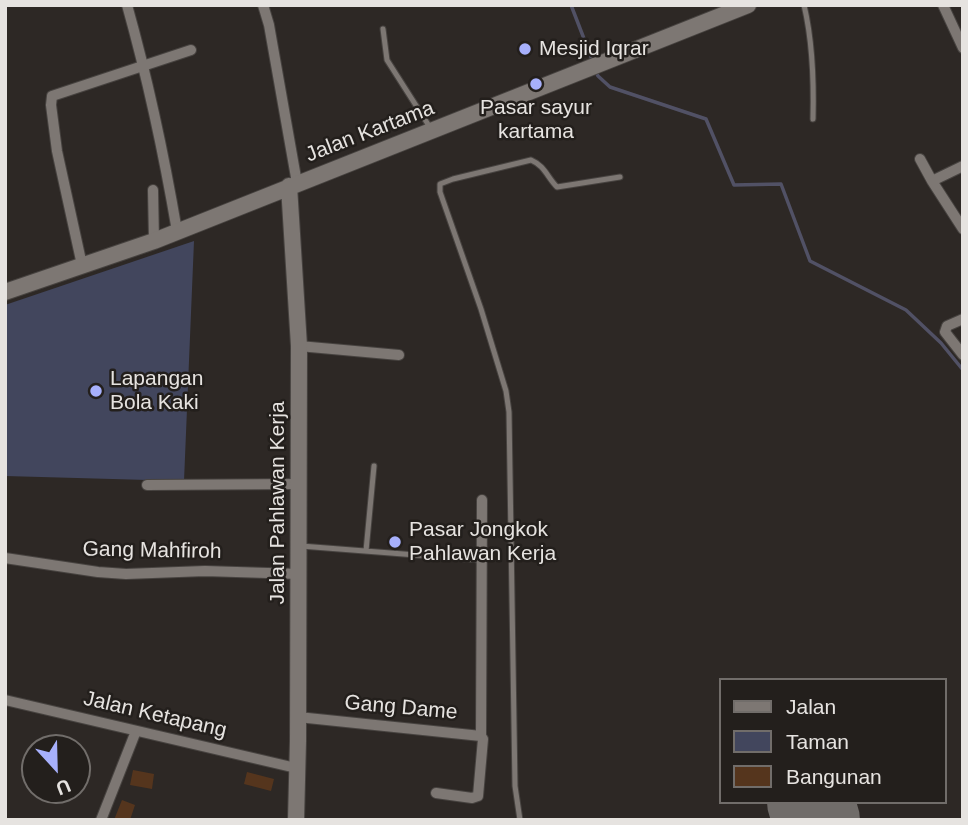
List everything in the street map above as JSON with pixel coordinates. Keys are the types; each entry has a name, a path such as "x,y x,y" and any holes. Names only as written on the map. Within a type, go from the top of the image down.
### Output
{"main road":[{"name":"Jalan Kartama","path":"5,292 154,241 748,5"},
{"name":"Jalan Pahlawan Kerja","path":"293,185 299,346 296,820"}],"street":[{"path":"127,5 166,169 177,231"},
{"path":"263,5 269,25 293,185"},
{"path":"943,5 963,48"},
{"path":"82,265 65,193 51,99 56,93 191,50"},
{"path":"920,159 963,229"},
{"path":"932,181 963,166"},
{"path":"153,191 154,241"},
{"path":"963,319 949,324 945,329 963,355"},
{"path":"299,346 399,355"},
{"path":"147,485 298,484"},
{"path":"481,736 482,500"},
{"name":"Gang Mahfiroh","path":"5,558 126,574 205,571 299,574"},
{"name":"Jalan Ketapang","path":"5,700 296,768"},
{"name":"Gang Dame","path":"298,717 481,736 478,796 472,798 436,793"},
{"path":"101,820 135,730"}],"lane":[{"path":"804,5 813,58 813,119"},
{"path":"383,29 387,60 432,131"},
{"path":"520,820 515,786 509,412 506,391 440,192 440,184 531,160 541,164 557,187 620,177"},
{"path":"366,551 374,466"},
{"path":"298,546 480,560"}],"green space":[{"name":"Lapangan Bola Kaki","path":"194,241 184,481 5,476 5,305"}],"building":[{"path":"133,770 154,774 152,789 130,785"},
{"path":"247,772 274,779 271,791 244,784"},
{"path":"122,800 135,805 130,820 114,820"}],"waterway":[{"path":"571,5 593,62"},
{"path":"595,70 610,87 706,119 734,185 781,184 810,261 906,310 941,343 963,370"}],"runway":[{"path":"811,804 817,820"}],"place":[{"name":"Mesjid Iqrar","path":"525,49"},
{"name":"Pasar sayur kartama","path":"536,84"},
{"name":"Lapangan Bola Kaki","path":"96,391"},
{"name":"Pasar Jongkok Pahlawan Kerja","path":"395,542"}]}
